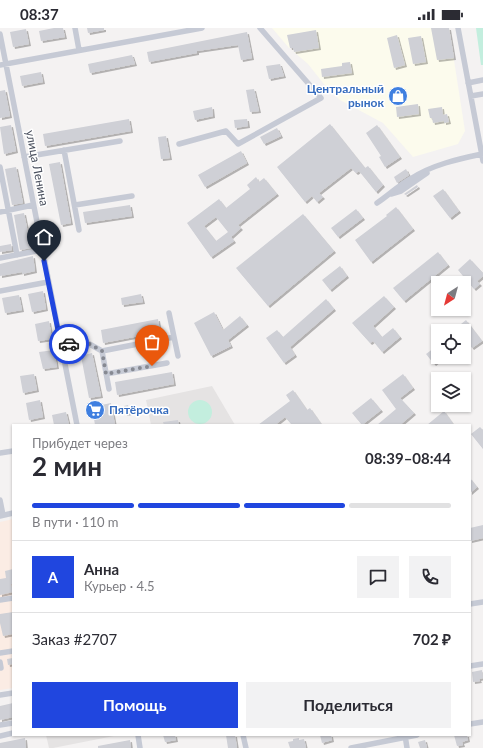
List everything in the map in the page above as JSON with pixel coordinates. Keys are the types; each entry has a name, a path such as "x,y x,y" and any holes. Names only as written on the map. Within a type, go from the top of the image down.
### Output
{"street":[{"path":"75,28 79,50"},
{"path":"3,64 202,28"},
{"path":"179,144 226,131 238,144 321,98 260,28"},
{"path":"458,28 483,161"},
{"name":"улица Ленина","path":"0,34 3,64 34,205 77,424"},
{"path":"468,83 483,80"},
{"path":"471,96 483,94"},
{"path":"24,157 120,141"},
{"path":"64,150 79,230"},
{"path":"377,203 387,196 401,191 434,168 454,160 482,154"},
{"path":"0,167 17,255"},
{"path":"74,205 132,196"},
{"path":"0,212 34,205"},
{"path":"0,258 42,250"},
{"path":"0,291 48,282"},
{"path":"169,313 178,356"},
{"path":"61,345 84,341 102,351 174,337"},
{"path":"102,351 109,389"},
{"path":"106,374 168,363"},
{"path":"0,453 12,451"},
{"path":"0,500 1,515 12,513"},
{"path":"0,600 12,598"},
{"path":"471,604 483,602"},
{"path":"0,653 12,651"},
{"path":"0,662 0,668"},
{"path":"471,666 483,664"},
{"path":"0,695 12,693"},
{"path":"471,724 483,722"},
{"path":"0,725 12,723"},
{"path":"0,736 12,733"},
{"path":"138,736 140,748"},
{"path":"243,736 246,748"},
{"path":"351,748 405,736 408,748"}],"shaded area":[{"name":"Центральный рынок","path":"272,28 449,28 465,131 458,144 413,157 383,123 340,100 323,83 308,64 294,52 293,48 289,48"},
{"path":"212,386 234,424 151,424 146,400"},
{"path":"12,519 12,688 0,690 0,522"},
{"path":"46,736 114,736 53,748 49,748"}],"green space":[{"path":"476,28 483,28 483,65 481,65"},
{"path":"200,400 209,403 212,412 209,421 200,424 191,421 188,412 191,403"}],"building":[{"path":"63,28 65,37 41,41 39,31"},
{"path":"87,28 104,28 104,30 88,33"},
{"path":"431,28 449,28 454,58 437,60"},
{"path":"26,29 29,44 13,47 10,32"},
{"path":"316,30 319,48 294,52 293,48 290,48 287,35"},
{"path":"247,32 252,58 241,60 238,45 197,51 197,53 149,62 147,52"},
{"path":"397,35 405,65 394,68 387,38"},
{"path":"421,36 426,62 413,64 408,38"},
{"path":"132,55 135,64 90,73 88,64"},
{"path":"350,62 352,73 322,77 321,69 342,66 342,63"},
{"path":"280,64 284,76 269,79 266,66"},
{"path":"41,72 43,82 22,86 20,76"},
{"path":"254,89 259,111 250,112 246,90"},
{"path":"5,90 10,116 0,118 0,91"},
{"path":"418,104 419,114 397,117 396,107"},
{"path":"212,107 213,116 195,120 193,111"},
{"path":"442,107 443,115 447,114 449,122 444,123 444,121 433,123 428,109"},
{"path":"129,119 131,131 45,146 43,134"},
{"path":"247,119 248,126 235,128 234,120"},
{"path":"330,124 365,168 368,166 383,185 376,192 359,171 356,173 351,168 319,193 323,197 317,202 312,196 305,202 277,167"},
{"path":"11,125 16,151 4,154 0,127"},
{"path":"377,125 400,157 385,167 379,157 381,156 366,133"},
{"path":"277,128 281,136 264,144 260,137"},
{"path":"166,136 170,158 161,159 158,137"},
{"path":"241,151 247,163 205,187 198,175"},
{"path":"60,162 71,223 61,225 49,164"},
{"path":"16,167 23,203 12,205 5,169"},
{"path":"406,169 409,175 397,183 394,177"},
{"path":"256,177 259,182 264,178 277,194 238,225 241,228 231,237 234,241 211,257 187,223 219,199 226,208 250,189 247,185","holes":["216,217 228,232 216,241 204,226"]},
{"path":"417,185 418,187 406,195 404,194"},
{"path":"443,189 459,211 450,218 433,196"},
{"path":"130,205 132,216 85,223 83,212"},
{"path":"396,207 413,229 371,262 355,240 387,216 386,215"},
{"path":"356,209 363,218 338,237 331,228"},
{"path":"24,213 31,248 20,250 14,215"},
{"path":"303,214 334,251 268,306 236,268"},
{"path":"11,244 12,250 0,252 0,246"},
{"path":"438,252 448,265 435,276 431,276 431,279 404,301 393,288"},
{"path":"33,256 35,271 0,276 0,264"},
{"path":"470,259 483,273 483,276 477,281 480,284 474,289 471,285 471,276 463,276 458,270"},
{"path":"340,266 347,276 330,290 322,280"},
{"path":"43,291 46,309 32,312 28,294"},
{"path":"141,294 143,302 122,305 121,298"},
{"path":"19,295 22,310 5,313 2,298"},
{"path":"384,296 394,307 373,326 382,337 393,328 400,337 382,352 373,341 370,343 352,323"},
{"path":"326,299 334,309 290,347 295,355 284,363 266,338 277,330 283,337"},
{"path":"214,312 223,330 240,316 247,325 228,340 231,346 211,356 194,323"},
{"path":"158,319 160,332 103,343 101,330"},
{"path":"466,320 469,324 461,324"},
{"path":"49,321 52,339 38,341 35,324"},
{"path":"471,327 482,341 472,348 471,347"},
{"path":"54,350 57,367 43,369 39,352"},
{"path":"431,350 431,360 426,354"},
{"path":"92,353 101,396 89,398 81,356"},
{"path":"172,372 174,384 117,395 115,382"},
{"path":"34,374 37,390 23,393 20,376"},
{"path":"403,374 413,388 400,398 414,413 401,424 378,424 396,409 382,390"},
{"path":"293,390 307,410 310,408 321,424 291,424 285,417 276,424 259,424 290,401 286,395"},
{"path":"371,398 381,410 363,424 361,424 352,413"},
{"path":"40,400 43,417 29,420 26,403"},
{"path":"111,403 115,424 95,424 92,407"},
{"path":"128,405 130,413 125,414 124,406"},
{"path":"66,412 69,424 54,424 52,415"},
{"path":"445,412 453,424 428,424"},
{"path":"178,420 179,424 164,424 163,422"},
{"path":"480,427 483,430 483,449 471,434"},
{"path":"471,479 477,487 471,492"},
{"path":"483,525 483,538 471,541 471,528"},
{"path":"12,569 12,592 0,595 0,579 6,578 5,571"},
{"path":"12,612 12,634 3,636 0,623 0,614"},
{"path":"12,658 12,664 8,665 7,659"},
{"path":"482,670 483,678 479,679 480,681 473,682 472,672"},
{"path":"12,703 12,717 0,720 0,706"},
{"path":"163,736 175,736 176,740 165,742"},
{"path":"226,736 235,736 237,748 228,748"},
{"path":"320,736 331,736 332,740 322,743"},
{"path":"454,736 467,736 468,740 462,742 463,745 457,746"},
{"path":"25,738 26,748 0,748 0,743"},
{"path":"299,738 299,740 304,739 306,748 290,748 288,742"},
{"path":"130,740 131,748 98,748 98,746"},
{"path":"425,740 427,748 420,748 418,742"}],"way so far":[{"path":"69,344 84,341 102,351 106,374 152,366"}],"place":[{"name":"Центральный рынок","path":"398,96"},
{"name":"Пятёрочка","path":"95,410"}],"route":[{"path":"44,261 61,345 69,344"}]}
